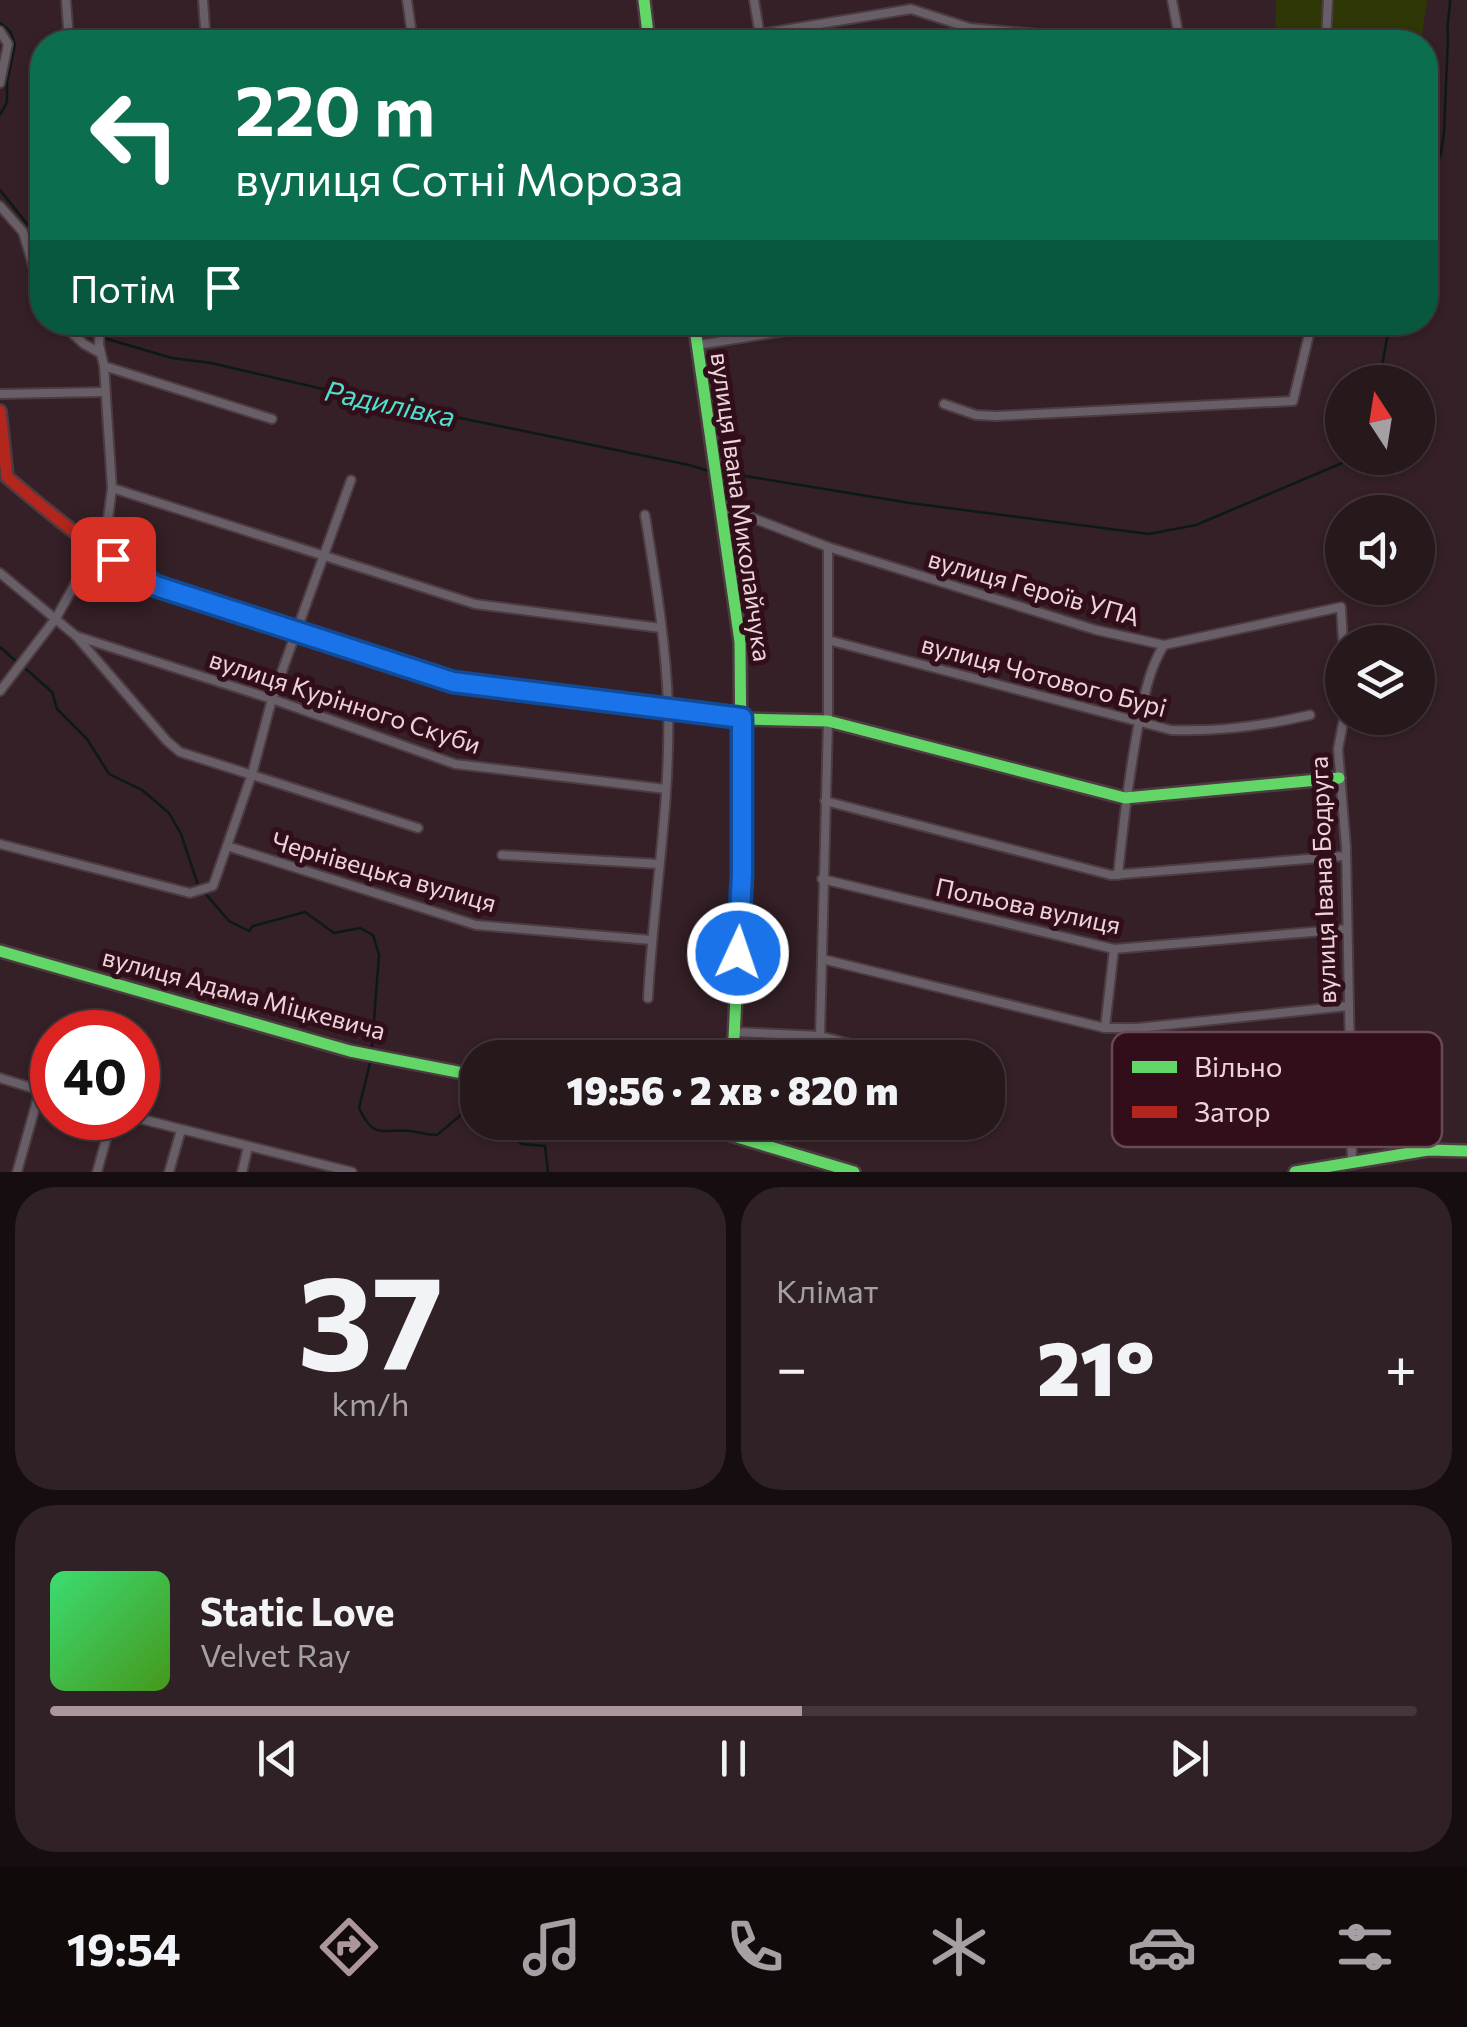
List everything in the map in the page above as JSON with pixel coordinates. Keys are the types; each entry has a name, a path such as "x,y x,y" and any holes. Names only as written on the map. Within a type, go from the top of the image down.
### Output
{"street":[{"path":"66,0 69,30"},
{"path":"203,0 205,30"},
{"path":"408,0 412,30"},
{"path":"644,0 648,30"},
{"path":"754,0 759,30"},
{"path":"1172,0 1178,30"},
{"path":"1327,30 1328,0"},
{"path":"802,30 911,9 990,30"},
{"path":"0,31 8,50 0,83"},
{"path":"0,206 23,232 30,255"},
{"path":"74,335 100,354"},
{"path":"0,691 56,618 109,521 112,488 99,335"},
{"name":"вулиця Івана Миколайчука","path":"696,335 740,642 742,874 734,1040"},
{"path":"698,345 761,335"},
{"path":"944,404 976,415 996,416 1293,401 1309,335"},
{"path":"104,366 272,419"},
{"path":"0,394 104,392"},
{"path":"0,410 7,477 58,521 156,586 453,682 742,718 828,721 1125,798 1339,778"},
{"path":"0,844 188,892 214,885 252,774 272,699 351,480"},
{"path":"112,488 475,604 661,628"},
{"name":"вулиця Героїв УПА","path":"722,510 1096,630 1164,645 1341,607 1342,625"},
{"path":"645,516 668,708 666,788 648,998"},
{"path":"820,1036 828,547"},
{"path":"0,572 76,636 172,746 188,756 418,828"},
{"name":"вулиця Курінного Скуби","path":"76,636 272,699 455,764 666,788"},
{"name":"вулиця Чотового Бурі","path":"828,640 1171,730 1203,732 1262,726 1310,715"},
{"path":"1118,875 1125,798 1139,722 1151,673 1164,645"},
{"name":"вулиця Івана Бодруга","path":"1340,735 1349,1032"},
{"path":"825,801 1118,875 1345,856"},
{"name":"Чернівецька вулиця","path":"227,846 476,926 651,940"},
{"path":"502,854 659,864"},
{"name":"Польова вулиця","path":"822,879 1114,949 1347,930"},
{"path":"1105,1028 1114,949"},
{"name":"вулиця Адама Міцкевича","path":"0,951 371,1055 460,1072"},
{"path":"822,958 1105,1028 1348,1006"},
{"path":"735,1032 836,1040"},
{"path":"0,1078 30,1087"},
{"path":"160,1124 352,1172"},
{"path":"17,1172 30,1126"},
{"path":"169,1172 181,1130"},
{"path":"97,1172 106,1140"},
{"path":"762,1140 853,1172"},
{"path":"242,1172 248,1147"},
{"name":"вулиця Івана Бодруга","path":"1352,1147 1352,1162"},
{"path":"1295,1172 1428,1150 1467,1151"}],"green space":[{"path":"1276,0 1427,0 1423,30 1275,30"}],"waterway":[{"name":"Радилівка","path":"1438,161 1444,132 1450,0"},
{"name":"Радилівка","path":"0,23 10,31 15,44 7,102 0,115"},
{"name":"Радилівка","path":"0,190 30,228"},
{"name":"Радилівка","path":"1382,365 1388,335"},
{"name":"Радилівка","path":"104,338 172,358 211,363 709,471"},
{"name":"Радилівка","path":"727,473 910,503 1149,534 1196,525 1325,470"},
{"path":"0,647 18,663"},
{"path":"26,669 52,692 57,709 87,739 109,774 142,790 169,813 181,834 198,885 229,921 249,931 253,926 305,912 334,933 360,928 373,935 379,955 372,1047"},
{"path":"370,1063 359,1108 375,1129 437,1135 460,1116"},
{"path":"517,1140 545,1146 548,1172"}],"traffic: fast":[{"path":"644,0 648,30"},
{"path":"696,335 740,642 742,874 734,1040"},
{"path":"355,650 453,682 746,719 828,721 1125,798 1339,778"},
{"path":"0,951 350,1051 460,1072"},
{"path":"747,1140 854,1172"},
{"path":"1295,1172 1428,1150 1467,1151"}],"traffic: jam":[{"path":"0,411 7,477 101,551 162,588 355,650"}],"route":[{"path":"113,559 156,586 453,682 742,718 738,953"}]}
